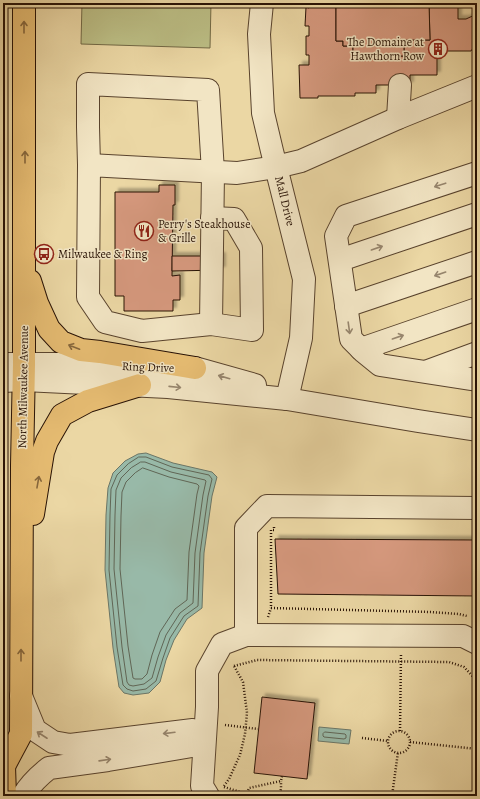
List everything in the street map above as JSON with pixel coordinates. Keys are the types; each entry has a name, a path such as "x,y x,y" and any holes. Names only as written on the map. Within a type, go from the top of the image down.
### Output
{"main road":[{"name":"North Milwaukee Avenue","path":"5,796 3,765 21,734 22,576 14,372 25,196 24,3"},
{"path":"25,196 28,277 37,303 49,329 61,342 81,350 195,368"},
{"path":"22,576 44,452 47,441 62,415 88,401 140,385"}],"street":[{"name":"Mall Drive","path":"262,3 259,34 263,113 304,279 302,338 287,399"},
{"path":"211,324 212,218 213,172 208,90 88,84 88,297 105,322 142,331 211,324 252,330 251,248 234,220 212,218"},
{"path":"398,118 400,85"},
{"path":"89,165 237,173 276,167 301,161 398,118 477,86"},
{"path":"477,173 346,216 336,236 351,338 361,349 380,365 477,380"},
{"path":"340,260 477,214"},
{"path":"346,306 477,262"},
{"path":"361,349 477,309"},
{"path":"426,372 477,353"},
{"name":"Ring Drive","path":"14,372 65,364 195,368 257,386 287,399"},
{"name":"Ring Drive","path":"14,372 287,399 477,430"},
{"path":"246,635 246,528 267,506 477,508"},
{"path":"217,791 202,786 207,707 207,671 222,644 246,635 463,636 477,643"},
{"path":"21,694 35,730 72,755"},
{"path":"23,796 25,792 49,768 72,755 193,730 205,731"}],"path":[{"path":"272,506 274,530 271,530 271,608 430,612 459,614 471,617"},
{"path":"400,731 401,635"},
{"path":"217,791 229,779 240,755 247,713 243,682 222,645"},
{"path":"234,666 257,660 449,662 464,667 477,681"},
{"path":"205,731 245,728 258,729"},
{"path":"400,731 406,733 410,739 407,749 398,752 393,751 388,741 393,732 400,731"},
{"path":"362,738 388,741"},
{"path":"410,742 477,749"},
{"path":"392,796 398,752"},
{"path":"279,796 282,776"},
{"path":"247,795 249,788 281,782"},
{"path":"217,791 260,796"},
{"path":"475,796 477,791"}],"green space":[{"path":"82,3 211,3 210,48 81,44"}],"water":[{"path":"146,453 173,463 212,472 217,477 212,496 204,553 202,608 187,619 174,640 166,660 160,682 149,693 133,695 124,693 119,687 113,648 105,570 106,515 108,488 113,473 125,461 138,454"},
{"path":"319,727 351,730 349,744 318,741"}],"building":[{"name":"The Domaine at Hawthorn Row","path":"310,3 336,3 336,41 343,41 343,46 353,46 353,56 404,56 404,40 430,40 429,3 458,3 458,19 466,19 477,14 477,44 471,51 437,51 437,75 410,75 410,85 376,85 376,93 355,93 355,96 318,96 318,98 300,98 299,65 309,65 309,55 306,55 306,36 309,36 309,26 305,26 306,7 309,8"},
{"path":"336,3 429,3 430,40 404,40 404,56 353,56 353,46 343,46 343,41 336,41"},
{"name":"Perry's Steakhouse & Grille","path":"159,185 175,185 175,205 173,205 172,276 180,275 180,300 173,300 173,311 124,311 124,296 115,296 115,192 159,192"},
{"path":"172,256 222,256 222,270 172,271"},
{"path":"275,539 477,540 477,596 278,594"},
{"path":"262,697 315,703 307,779 254,773"}],"place":[{"name":"The Domaine at Hawthorn Row","path":"438,49"},
{"name":"Perry's Steakhouse & Grille","path":"144,231"},
{"name":"Milwaukee & Ring","path":"44,254"}]}
